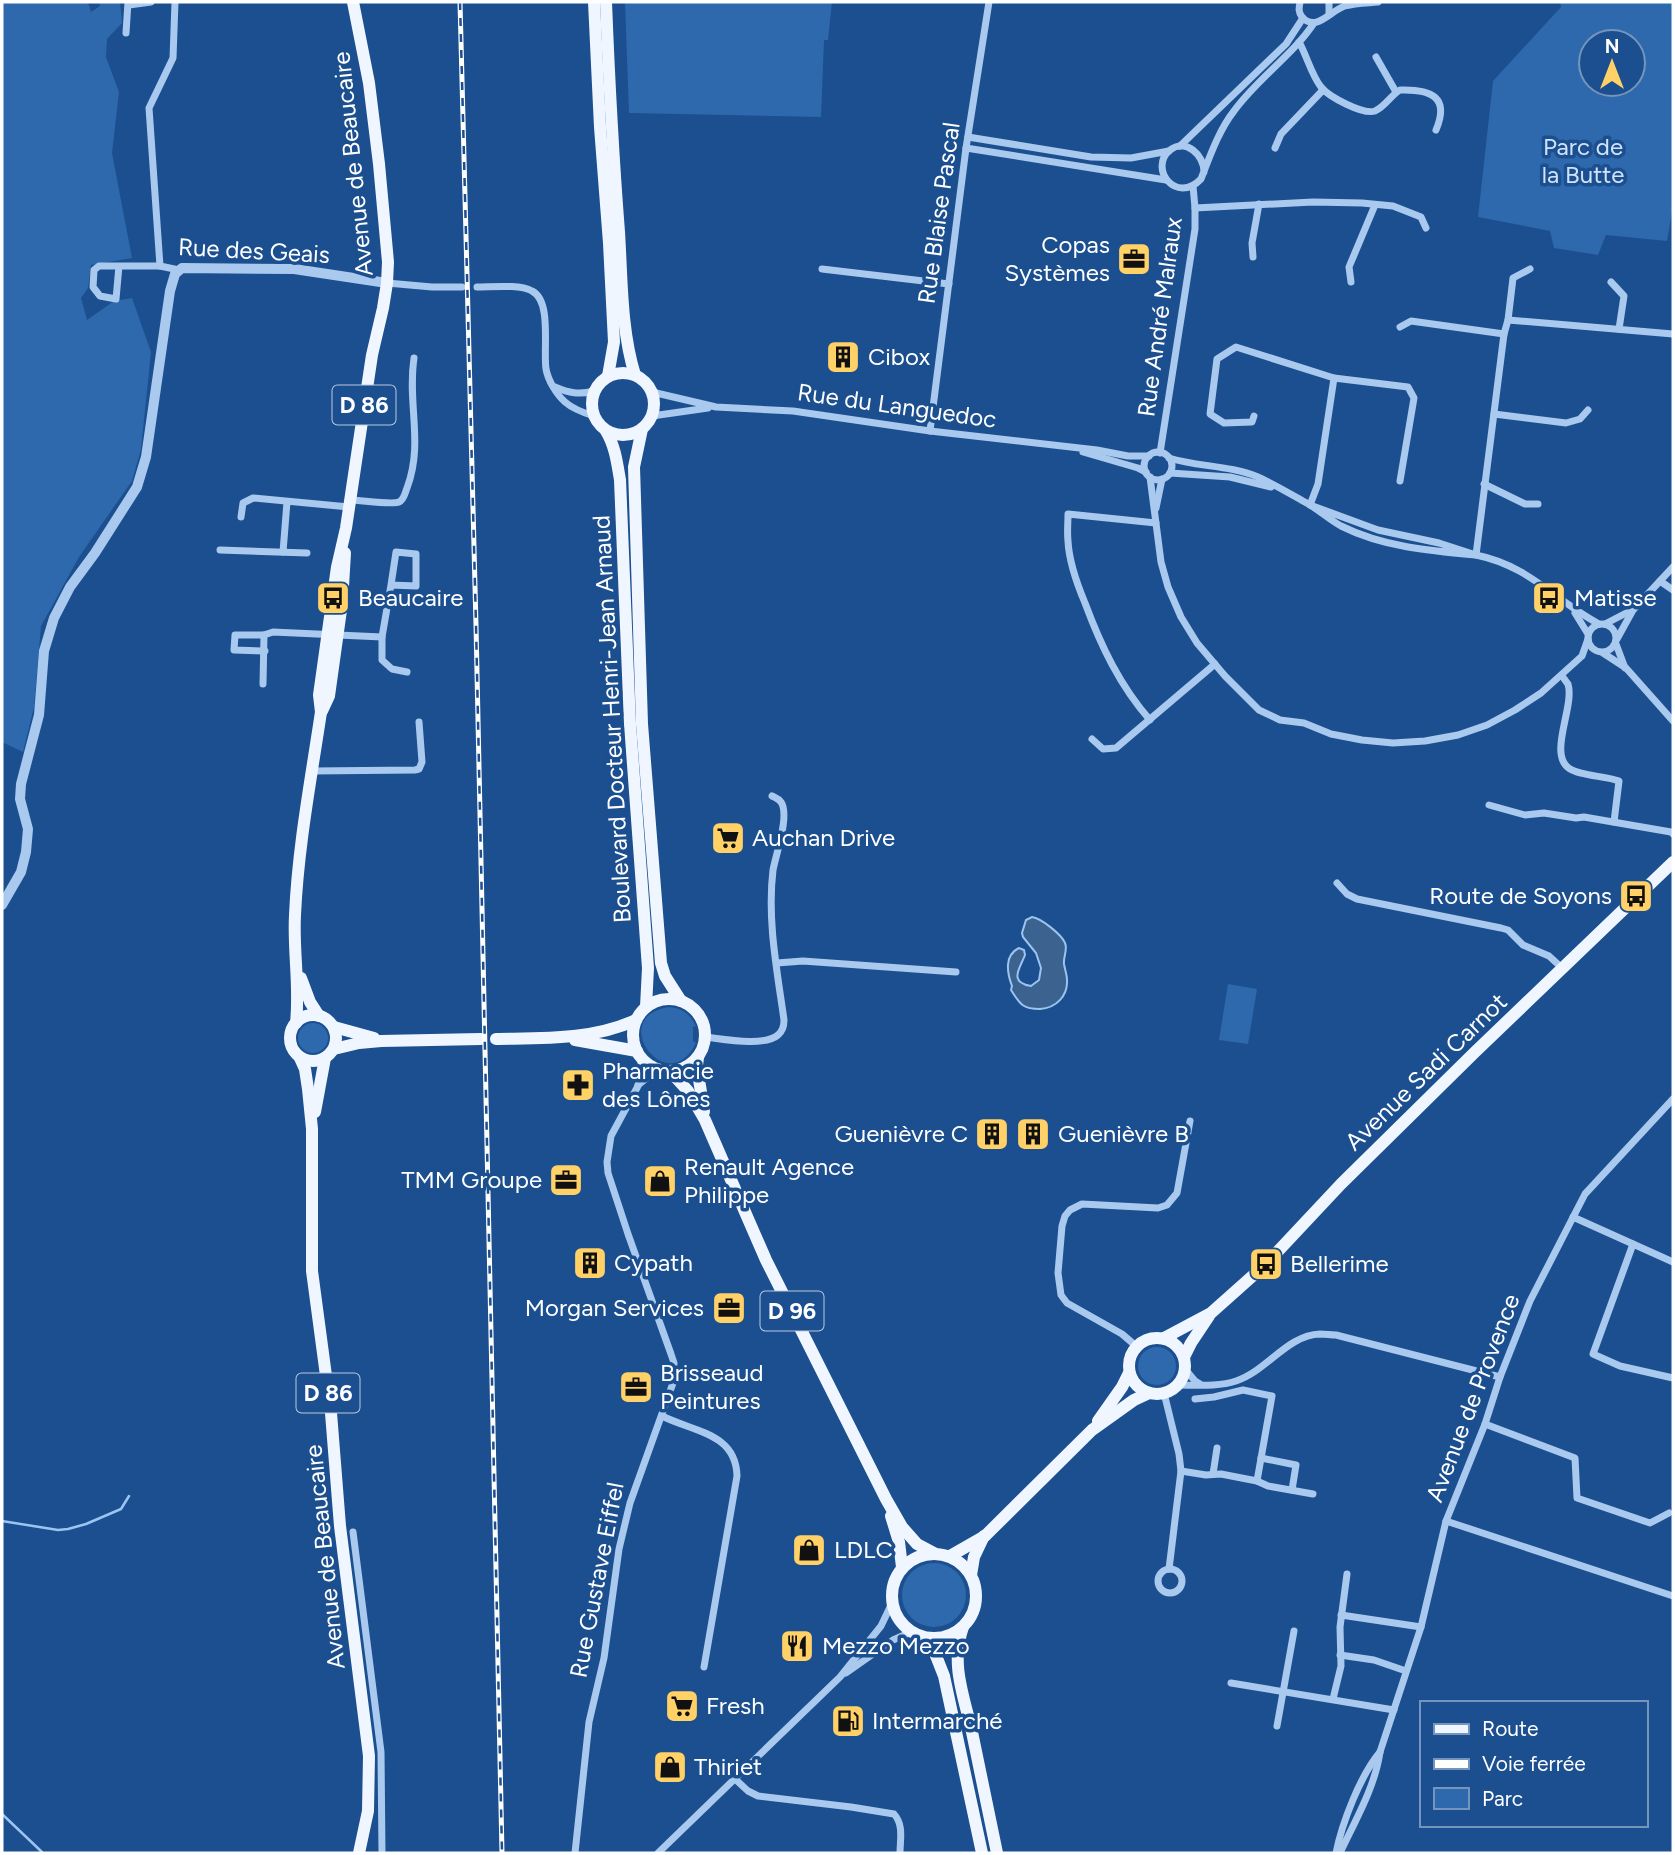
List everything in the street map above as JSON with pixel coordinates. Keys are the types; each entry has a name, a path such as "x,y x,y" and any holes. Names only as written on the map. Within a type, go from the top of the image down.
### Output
{"main road":[{"name":"Avenue de Beaucaire","path":"296,1023 296,885 321,712 329,696 332,636 345,573 349,504 372,355 387,283 388,262 378,150 369,83 353,2"},
{"path":"594,2 614,342 608,376"},
{"path":"606,2 612,149 624,306 628,349 635,375"},
{"path":"617,373 635,375 648,385 652,392 652,416 642,429 624,435 615,434 599,425 594,416 594,391 608,376 617,373"},
{"name":"Boulevard Docteur Henri-Jean Arnaud","path":"642,429 634,467 642,724 661,962 665,976 681,1001"},
{"name":"Boulevard Docteur Henri-Jean Arnaud","path":"606,430 616,454 620,480 630,724 648,968 646,1007"},
{"name":"Avenue Sadi Carnot","path":"1184,1363 1191,1343 1211,1313 1280,1250 1350,1176 1673,862"},
{"name":"Avenue de Beaucaire","path":"297,968 310,1002 319,1016"},
{"path":"666,999 681,1001 696,1011 705,1028 703,1048 698,1057 685,1067 664,1070 651,1066 639,1054 633,1036 636,1020 652,1003 666,999"},
{"path":"381,1041 334,1027 325,1018 310,1015 302,1017 290,1033 290,1044 296,1054 313,1062 359,1042 481,1039"},
{"path":"496,1039 561,1038 606,1031 636,1020"},
{"path":"330,1054 336,1038 334,1027"},
{"path":"561,1038 639,1054"},
{"name":"Avenue de Beaucaire","path":"312,1129 330,1054"},
{"name":"D 96","path":"698,1057 705,1120"},
{"name":"Avenue de Beaucaire","path":"300,1058 309,1089 312,1129 312,1271 331,1413 340,1526 369,1756 368,1811 359,1853"},
{"name":"D 96","path":"664,1070 688,1091 705,1120 766,1260 886,1499 902,1527 917,1544 934,1553"},
{"name":"Avenue Sadi Carnot","path":"1164,1338 1211,1313"},
{"path":"950,1556 985,1536 1092,1430 1134,1400 1149,1393 1164,1393 1177,1385 1182,1378 1184,1363 1176,1345 1164,1338 1149,1338 1136,1346 1129,1358 1129,1373 1122,1387 1092,1430"},
{"path":"1129,1373 1136,1386 1149,1393"},
{"name":"D 96","path":"886,1499 899,1542 902,1567"},
{"path":"971,1575 974,1557 985,1536"},
{"path":"934,1553 950,1556 958,1560 971,1575 975,1585 977,1596 970,1618 953,1634 942,1637 929,1638 911,1632 896,1614 892,1603 893,1584 902,1567 916,1557 934,1553"},
{"path":"963,1627 959,1638 959,1684 970,1723 997,1853"},
{"path":"929,1638 944,1676 982,1853"}],"street":[{"path":"126,33 128,4 151,2"},
{"path":"160,266 149,108 173,58 175,2"},
{"name":"Rue Blaise Pascal","path":"930,430 968,137 989,2"},
{"path":"1300,2 1299,9 1303,18 1314,23 1346,6 1378,2"},
{"path":"1329,2 1329,14"},
{"path":"968,137 1091,157 1131,158 1169,151 1180,146 1286,44 1303,18"},
{"path":"1203,172 1233,111 1300,42 1314,23"},
{"path":"1300,42 1323,90 1359,110 1377,110 1396,92 1405,90 1433,94 1439,100 1440,120 1436,130"},
{"path":"1376,57 1396,92"},
{"path":"1275,148 1281,134 1323,90"},
{"path":"1169,151 1162,168 1166,180 1178,188 1193,186 1201,179 1204,165 1196,152 1180,146"},
{"path":"967,148 1166,180"},
{"name":"Rue André Malraux","path":"1160,453 1195,229 1193,186"},
{"path":"1195,208 1312,202 1393,206 1421,216 1426,228"},
{"path":"1254,257 1252,243 1259,204"},
{"path":"1351,282 1349,267 1375,205"},
{"name":"Rue des Geais","path":"119,266 116,299 100,296 93,287 94,270 99,266 119,266 160,266 180,270 293,269 387,283"},
{"path":"1476,555 1513,278 1530,269"},
{"path":"2,905 21,872 26,852 28,829 20,799 21,784 39,715 44,651 54,618 70,587 137,487 146,457 170,291 175,274 180,270"},
{"path":"822,270 949,284"},
{"path":"1611,282 1624,296 1619,329"},
{"path":"387,283 462,287"},
{"path":"477,287 523,288 538,295 544,310 548,378 566,403 594,416"},
{"path":"1508,320 1673,334"},
{"path":"1400,327 1411,321 1504,334"},
{"path":"1254,416 1252,422 1224,423 1210,414 1217,359 1236,347 1334,378 1408,387 1414,398 1400,481"},
{"path":"241,517 243,503 253,498 349,504 396,503 403,498 416,454 416,430 412,410 414,358"},
{"path":"1310,505 1318,484 1334,378"},
{"path":"554,387 578,394 594,391"},
{"name":"Rue du Languedoc","path":"652,392 716,407 793,411 1072,449 1149,456"},
{"name":"Rue du Languedoc","path":"652,416 716,407"},
{"path":"1494,414 1566,423 1580,419 1588,410"},
{"name":"Rue du Languedoc","path":"1072,449 1138,468 1148,474"},
{"path":"1626,668 1615,631 1602,624 1570,607 1527,574 1502,562 1476,555 1433,552 1375,540 1339,525 1310,505 1242,471 1188,463 1160,453 1149,456 1145,464 1155,512 1161,562 1181,617 1197,643 1259,710 1280,720 1304,723 1331,734 1393,743 1458,735 1515,710 1541,693 1582,656 1592,627 1602,624 1633,610"},
{"path":"1155,512 1162,480 1170,473 1172,465 1169,458"},
{"path":"1170,473 1212,474 1278,489"},
{"path":"1148,474 1153,479 1162,480"},
{"path":"1485,484 1525,504 1538,504"},
{"path":"283,552 287,502"},
{"path":"1150,720 1134,702 1113,670 1093,625 1075,578 1068,543 1068,514 1156,523"},
{"path":"220,550 307,553"},
{"path":"391,585 416,586 416,554 396,552 382,637 382,660 392,668 407,672"},
{"path":"1582,656 1611,650 1633,610 1673,568"},
{"path":"1660,581 1673,590"},
{"path":"1570,607 1585,627 1591,647 1626,668 1673,721"},
{"path":"265,651 234,650 235,635 264,635 273,632 382,637"},
{"path":"263,684 264,635"},
{"path":"1092,739 1103,749 1116,748 1215,664"},
{"path":"1562,675 1568,685 1568,708 1561,740 1565,764 1572,771 1619,781 1614,822"},
{"path":"312,771 415,771 422,762 419,722"},
{"path":"705,1037 750,1041 775,1037 781,1032 784,1020 772,938 772,884 784,813 781,802 772,796"},
{"path":"1489,805 1525,815 1544,813 1614,822 1673,834"},
{"path":"1337,883 1357,900 1508,930 1523,945 1549,956 1562,968"},
{"path":"777,963 803,961 956,972"},
{"name":"Rue Gustave Eiffel","path":"575,1853 589,1722 604,1658 621,1540 630,1503 673,1383 674,1363 608,1173 611,1136 638,1086 641,1074 639,1054"},
{"name":"Rue Gustave Eiffel","path":"638,1086 664,1070"},
{"name":"Avenue de Provence","path":"1338,1853 1366,1798 1379,1761 1421,1627 1446,1521 1530,1301 1585,1194 1673,1099"},
{"path":"1136,1346 1122,1334 1066,1303 1058,1273 1062,1226 1070,1210 1082,1204 1158,1208 1167,1205 1177,1193 1190,1121"},
{"path":"1573,1217 1673,1262"},
{"path":"1633,1244 1593,1354 1620,1366 1673,1378"},
{"path":"1177,1385 1217,1385 1237,1381 1272,1361 1285,1348 1318,1334 1336,1335 1500,1377"},
{"path":"1184,1363 1195,1381 1204,1385"},
{"path":"1195,1399 1243,1390 1272,1396 1257,1480"},
{"path":"1164,1393 1181,1471 1169,1569"},
{"path":"662,1416 722,1442 732,1452 737,1467 704,1667"},
{"path":"1485,1424 1575,1458 1577,1498 1650,1523 1669,1513"},
{"path":"1213,1474 1217,1448"},
{"path":"1261,1458 1296,1465 1292,1490"},
{"path":"1181,1471 1257,1480 1269,1486 1313,1494"},
{"path":"1446,1521 1673,1596"},
{"name":"Avenue de Beaucaire","path":"353,1532 381,1752 382,1853"},
{"path":"1333,1699 1340,1675 1341,1615 1347,1574"},
{"path":"840,1677 881,1626 892,1603"},
{"path":"1341,1615 1421,1627"},
{"path":"1278,1726 1294,1631"},
{"path":"658,1853 840,1677 894,1640 911,1632"},
{"path":"1339,1656 1365,1658 1406,1671"},
{"path":"1231,1683 1394,1710"},
{"path":"735,1779 758,1796 894,1814 901,1826 900,1853"}],"green space":[{"path":"2,2 88,2 91,12 100,6 99,2 120,2 122,23 107,39 106,57 119,92 112,153 132,258 91,265 88,288 81,298 87,320 114,301 132,298 151,352 141,449 132,481 79,557 41,626 34,707 23,752 2,742"},
{"path":"625,2 832,2 828,40 824,40 821,117 629,113"},
{"name":"Parc de la Butte","path":"1560,2 1673,2 1673,206 1667,241 1606,235 1598,255 1554,248 1550,231 1478,217 1493,81 1561,7"},
{"path":"1228,984 1257,989 1248,1044 1219,1040"},
{"path":"669,1007 685,1012 696,1026 693,1027 693,1041 696,1043 684,1059 671,1063 658,1060 648,1050 642,1038 642,1025 651,1014"},
{"path":"313,1023 324,1027 328,1038 324,1049 313,1053 302,1049 298,1038 302,1027"},
{"path":"1157,1347 1170,1353 1176,1366 1170,1379 1157,1385 1144,1379 1138,1366 1144,1353"},
{"path":"928,1563 940,1563 957,1572 964,1583 964,1607 957,1618 940,1627 928,1627 916,1622 907,1613 902,1601 902,1589 907,1577 916,1568"}],"shaded area":[{"path":"1032,917 1051,927 1066,946 1064,961 1067,986 1063,996 1056,1004 1040,1009 1025,1007 1019,1002 1011,990 1008,970 1011,955 1019,948 1024,950 1025,955 1018,978 1031,986 1039,980 1041,968 1036,953 1022,933 1026,920"}],"waterway":[{"path":"2,1521 58,1530 68,1529 121,1509 129,1496"},
{"path":"2,1814 43,1853"}],"railway":[{"path":"460,2 502,1853"}],"place":[{"name":"Copas Systèmes","path":"1134,259"},
{"name":"Cibox","path":"843,357"},
{"name":"Beaucaire","path":"333,598"},
{"name":"Matisse","path":"1549,598"},
{"name":"Auchan Drive","path":"728,838"},
{"name":"Route de Soyons","path":"1636,896"},
{"name":"Pharmacie des Lônes","path":"578,1085"},
{"name":"Guenièvre C","path":"992,1134"},
{"name":"Guenièvre B","path":"1033,1134"},
{"name":"TMM Groupe","path":"566,1180"},
{"name":"Renault Agence Philippe","path":"660,1181"},
{"name":"Cypath","path":"590,1263"},
{"name":"Bellerime","path":"1266,1264"},
{"name":"Morgan Services","path":"729,1308"},
{"name":"Brisseaud Peintures","path":"636,1387"},
{"name":"LDLC","path":"809,1550"},
{"name":"Mezzo Mezzo","path":"797,1646"},
{"name":"Fresh","path":"682,1706"},
{"name":"Intermarché","path":"848,1721"},
{"name":"Thiriet","path":"670,1767"}]}
